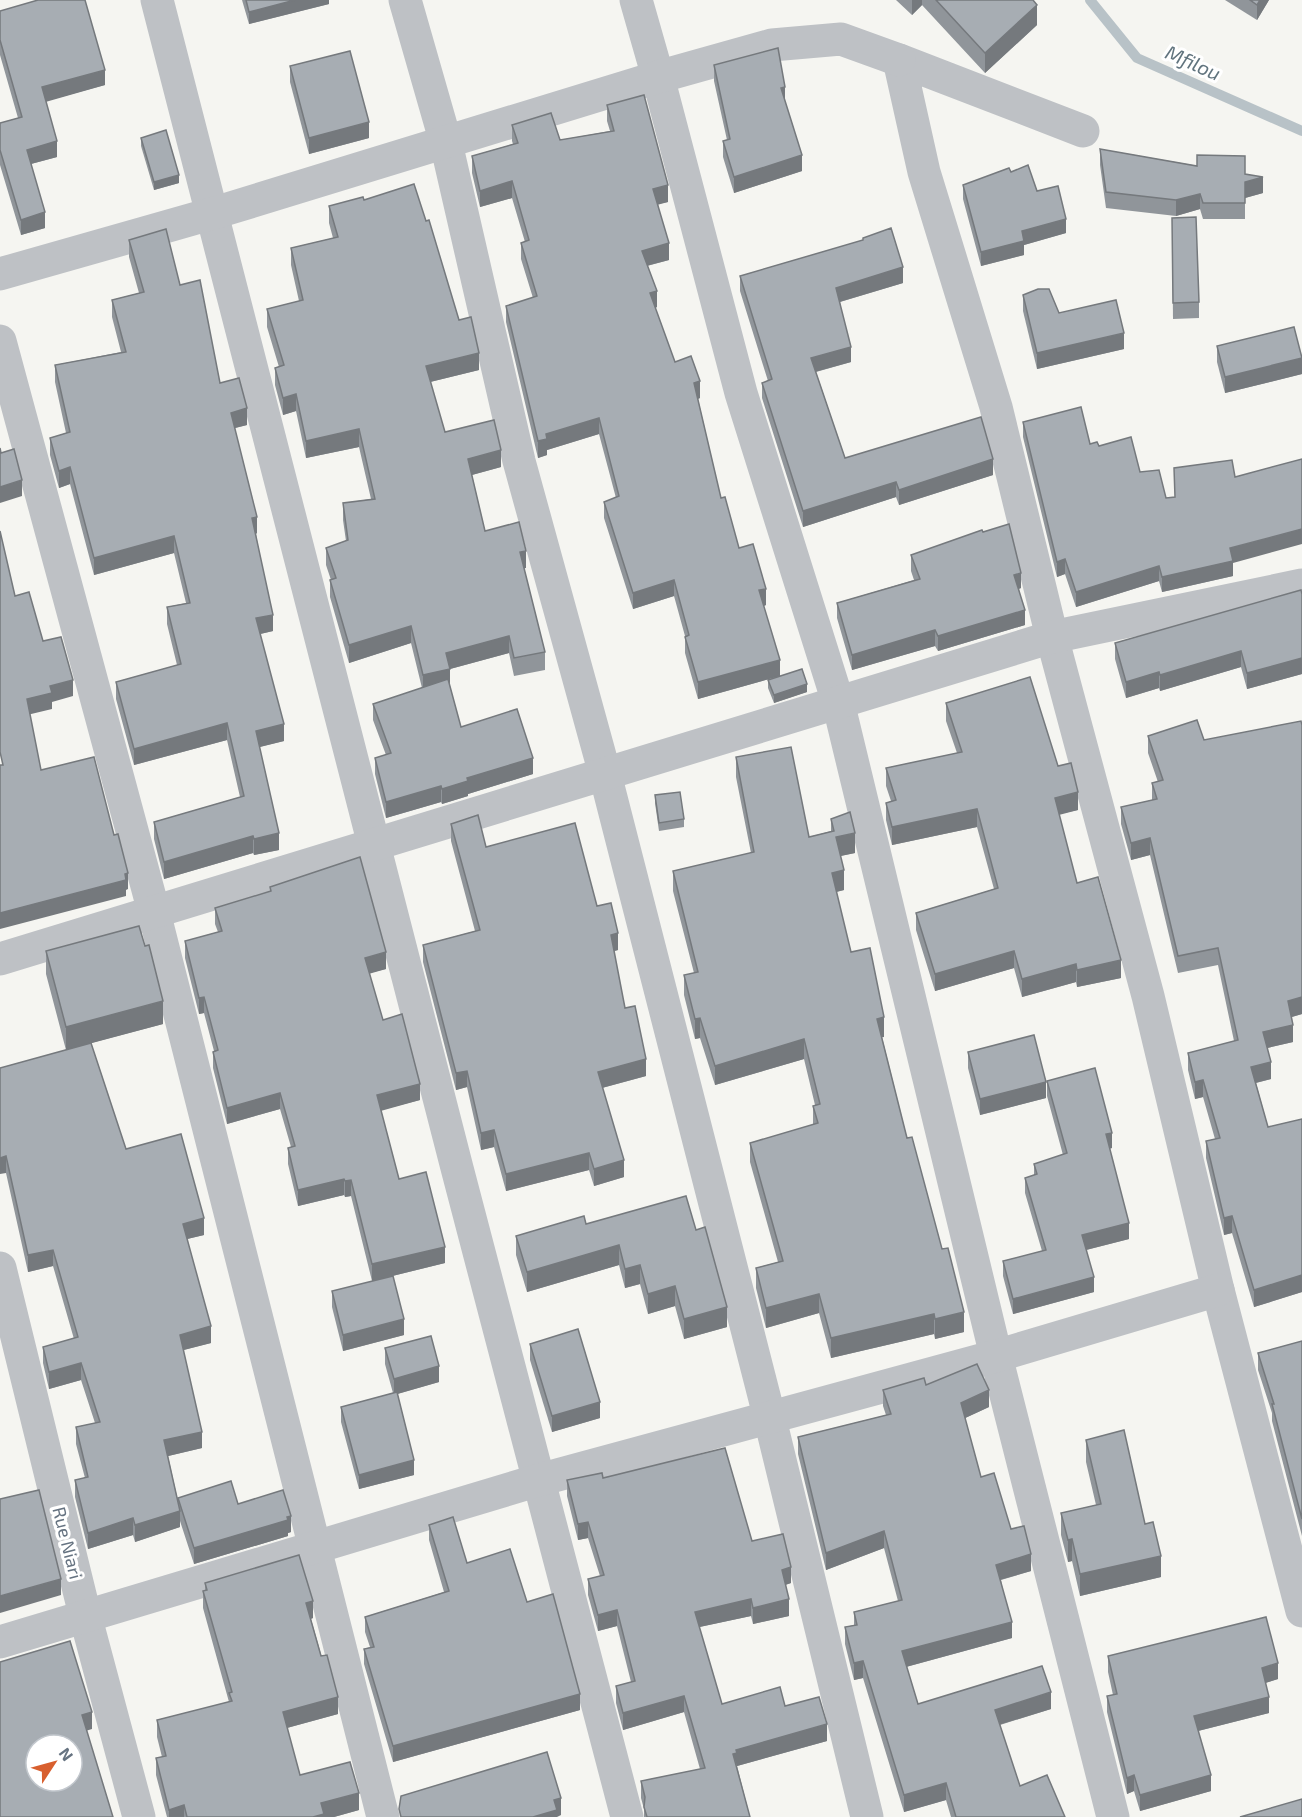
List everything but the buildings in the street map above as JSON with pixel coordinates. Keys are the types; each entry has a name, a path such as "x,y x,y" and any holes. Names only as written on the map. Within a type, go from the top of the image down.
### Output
{"street":[{"path":"157,0 214,213 627,1817"},
{"path":"405,0 446,143 519,461 605,774 770,1419 867,1817"},
{"path":"636,0 741,393 838,702 996,1356 1113,1817"},
{"path":"0,274 214,213 658,77 772,45 841,39 1083,130"},
{"path":"899,60 924,172 996,407 1052,637 1148,996 1218,1290 1302,1611"},
{"path":"0,341 154,912 383,1817"},
{"path":"0,959 1052,637 1302,585"},
{"name":"Rue Niari","path":"0,1268 85,1615 139,1817"},
{"path":"0,1642 313,1546 539,1480 996,1356 1218,1290"}],"waterway":[{"name":"Mfilou","path":"1090,0 1137,58 1302,131"}]}
